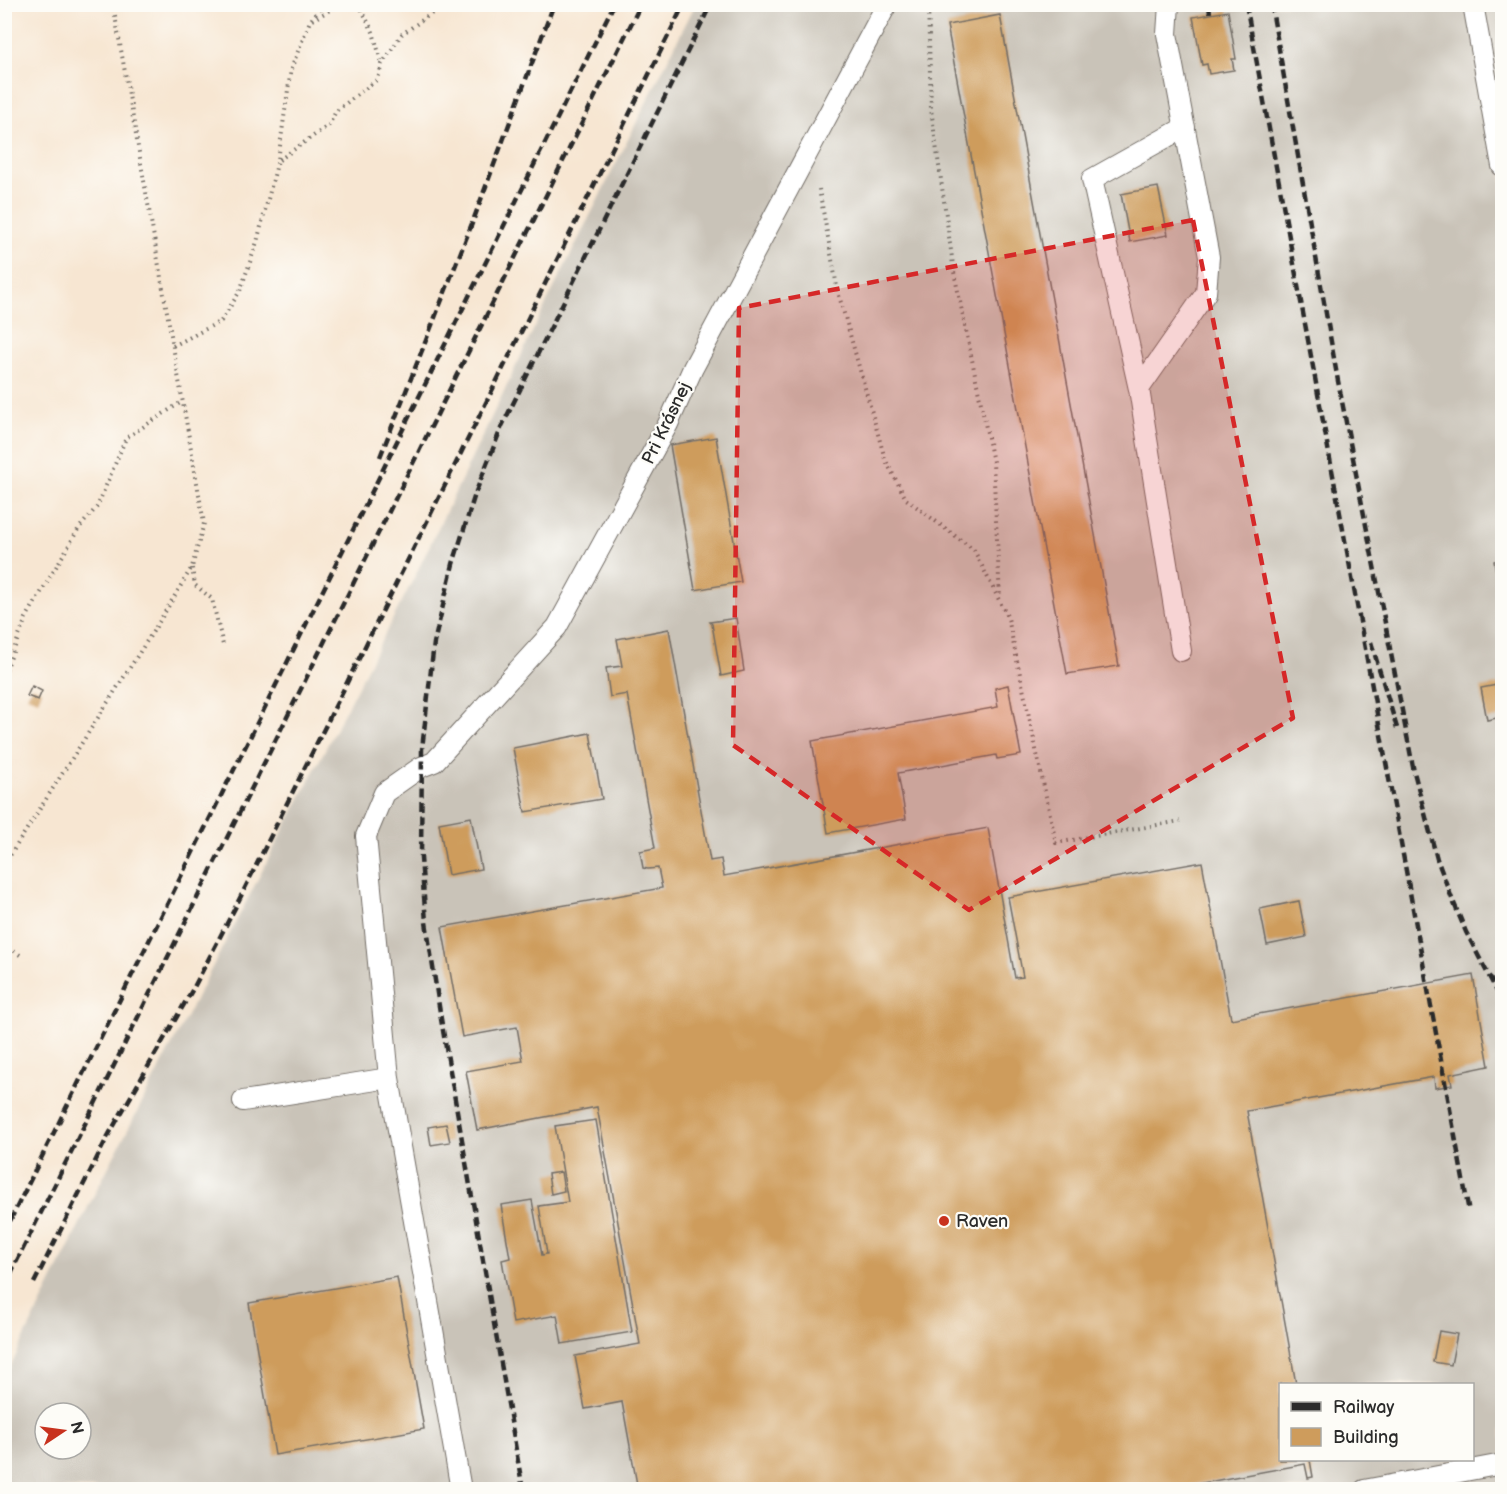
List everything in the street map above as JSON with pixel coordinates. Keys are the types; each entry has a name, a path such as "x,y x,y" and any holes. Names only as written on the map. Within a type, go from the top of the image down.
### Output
{"lane":[{"name":"Pri Krásnej","path":"389,1078 366,836 384,793 421,766 434,762 557,627 668,424 693,368 887,4"},
{"path":"1139,389 1206,293 1209,257 1167,33 1169,4"},
{"path":"1473,4 1503,166"},
{"path":"1181,651 1139,389 1092,179 1185,127"},
{"path":"243,1101 389,1078 461,1490"},
{"path":"1364,1490 1503,1464"}],"path":[{"path":"4,865 192,567 204,523 113,4"},
{"path":"173,346 221,321 240,291 257,242 278,160 291,69 310,21 324,4"},
{"path":"310,21 341,4"},
{"path":"359,4 373,32 382,64"},
{"path":"278,160 329,125 336,111 378,79 382,64 402,34 434,12 439,4"},
{"path":"928,4 931,109 954,272 993,462 1000,602"},
{"path":"811,144 838,292 885,459 906,499 974,550 1008,618 1056,843 1180,822"},
{"path":"4,675 26,618 79,528 97,507 126,438 183,401"},
{"path":"192,567 195,585 212,599 223,645"},
{"path":"4,944 20,955"}],"highlighted area":[{"path":"1193,220 1293,718 969,910 733,745 739,308"}],"shaded area":[{"path":"695,5 1502,5 1502,1489 5,1489 4,1380 93,1197 414,578 542,312"}],"building":[{"path":"1228,11 1236,59 1232,59 1234,70 1209,74 1207,64 1202,65 1193,17"},
{"path":"1000,15 1119,666 1067,674 947,25"},
{"path":"1158,187 1168,235 1130,242 1121,194"},
{"path":"716,437 741,582 695,590 670,445"},
{"path":"1502,559 1502,599 1501,599 1494,561"},
{"path":"736,618 744,671 721,676 710,622"},
{"path":"669,629 710,861 721,859 724,876 988,828 1015,978 1023,977 1008,897 1202,862 1231,1019 1473,975 1489,1066 1450,1074 1452,1085 1435,1088 1434,1077 1247,1111 1296,1383 1279,1383 1279,1461 1310,1461 1313,1477 1308,1478 1305,1464 1165,1490 638,1490 622,1402 585,1409 575,1356 640,1344 597,1107 477,1130 466,1071 523,1061 517,1027 462,1037 442,927 662,888 658,868 643,868 640,851 655,848 627,694 610,697 606,668 622,666 617,639"},
{"path":"1502,684 1502,717 1487,720 1481,688"},
{"path":"1008,685 1021,755 997,759 996,755 898,773 906,819 828,833 812,741 998,707 995,688"},
{"path":"32,686 42,691 38,700 27,696"},
{"path":"590,733 602,799 525,812 513,748"},
{"path":"471,817 481,869 448,875 439,823"},
{"path":"1299,901 1306,937 1267,945 1260,909"},
{"path":"596,1120 632,1332 562,1344 557,1315 513,1323 502,1260 510,1258 501,1205 532,1200 542,1255 547,1254 539,1206 568,1202 555,1126"},
{"path":"446,1124 450,1142 431,1145 428,1127"},
{"path":"561,1172 564,1191 551,1194 548,1174"},
{"path":"397,1277 424,1429 275,1455 249,1303"},
{"path":"1439,1331 1457,1334 1451,1365 1433,1362"}],"railway":[{"path":"380,457 473,221 554,4"},
{"path":"4,1233 614,4"},
{"path":"4,1287 641,4"},
{"path":"34,1283 108,1136 194,987 235,908 684,4"},
{"path":"523,1490 426,922 421,858 422,749 434,643 453,564 475,494 502,426 711,4"},
{"path":"1209,4 1210,14"},
{"path":"1246,4 1469,1212"},
{"path":"1271,4 1338,381 1414,772 1437,859 1451,896 1466,932 1502,1001"},
{"path":"1371,642 1397,728"}],"place":[{"name":"Raven","path":"944,1221"}]}
